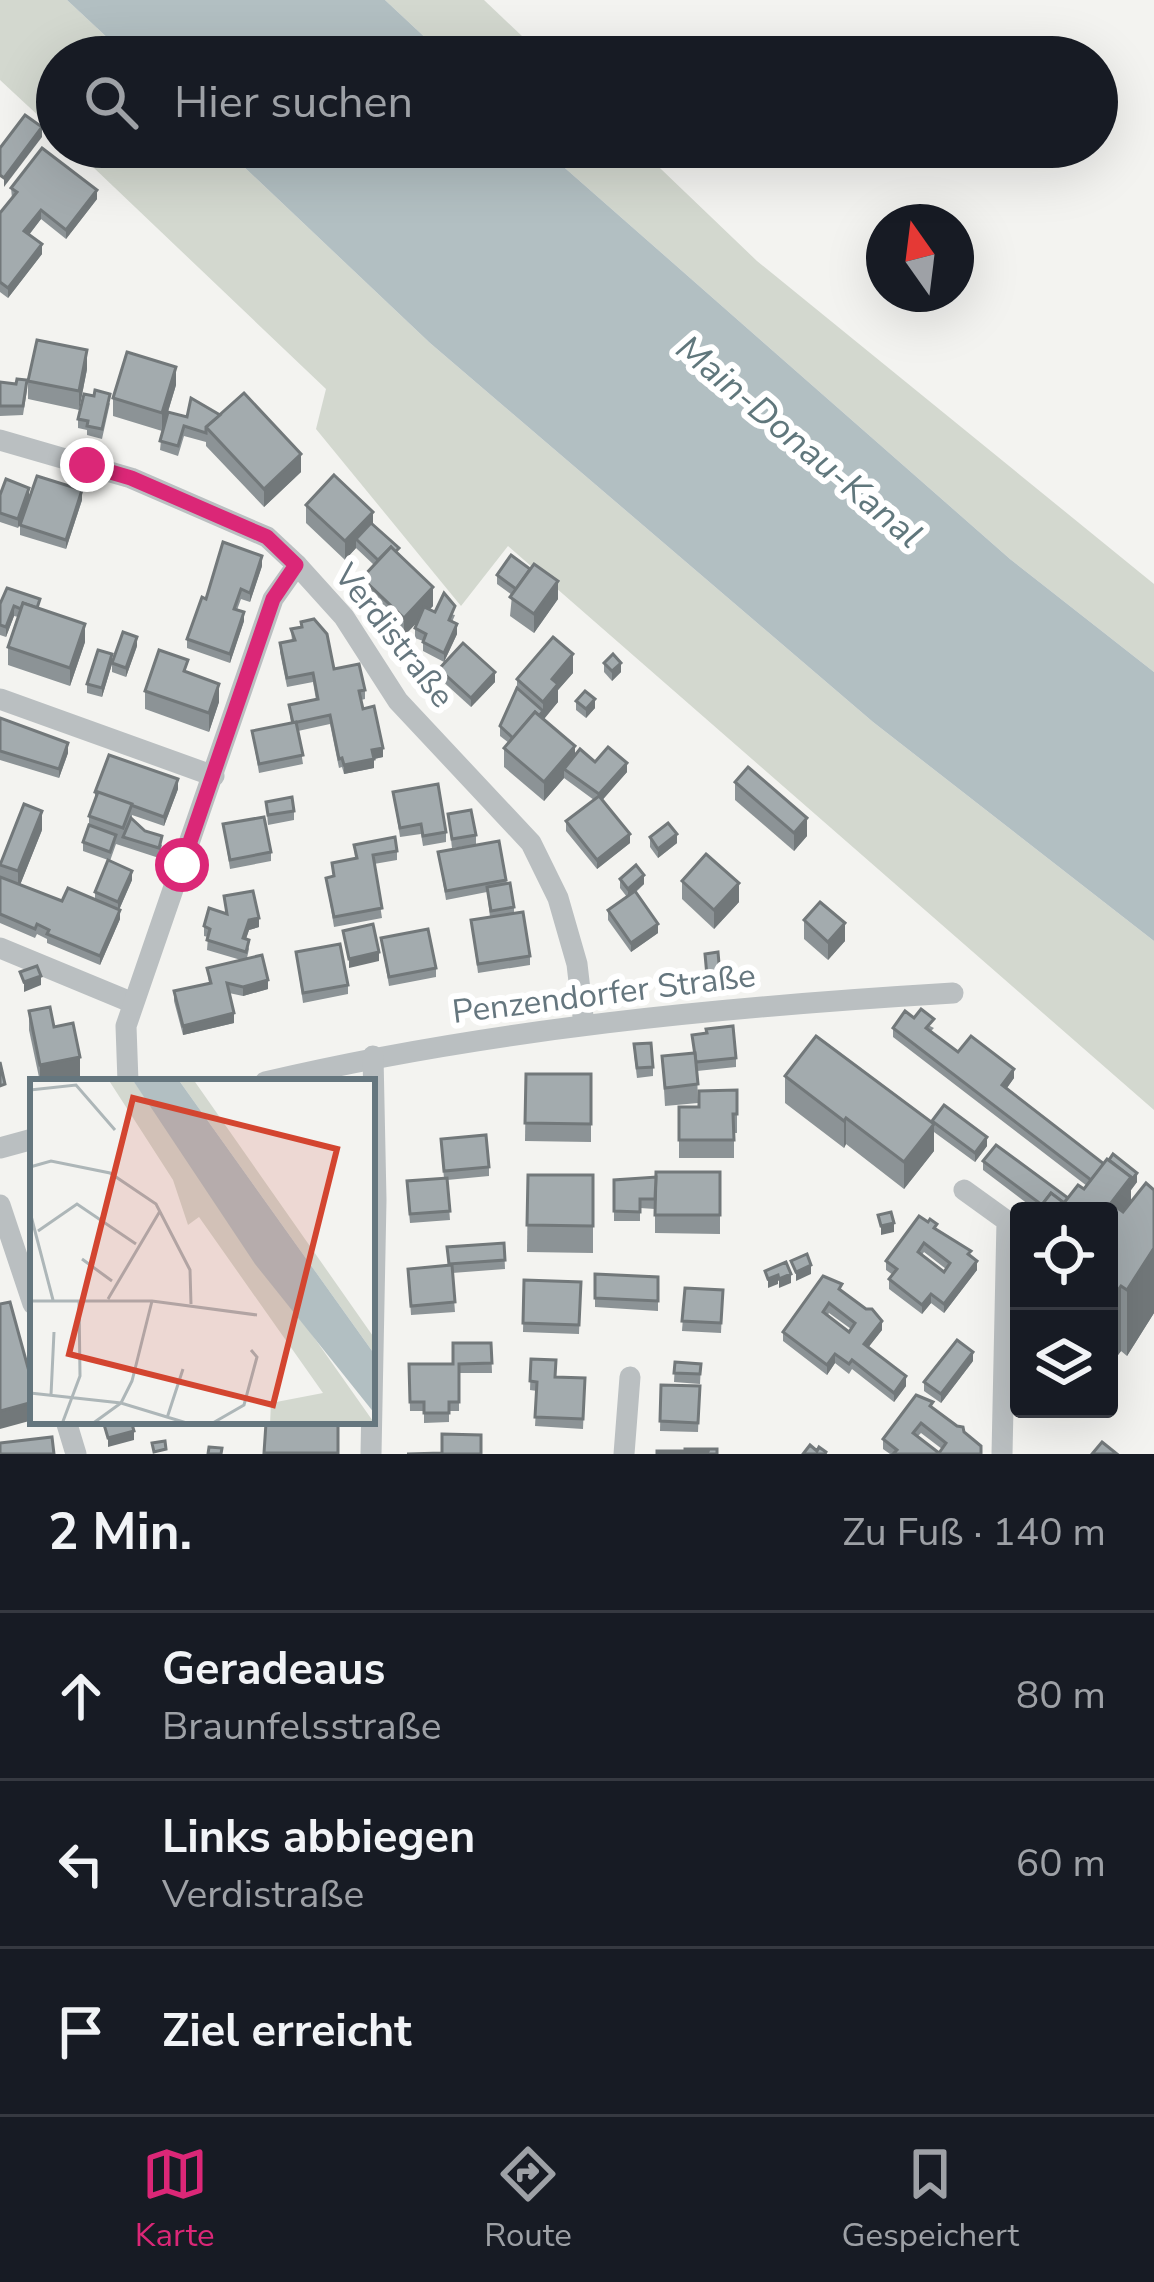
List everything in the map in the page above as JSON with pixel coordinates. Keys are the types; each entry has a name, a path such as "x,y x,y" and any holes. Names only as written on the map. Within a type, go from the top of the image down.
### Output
{"street":[{"name":"Verdistraße","path":"0,440 131,478 267,537 296,565 344,617 398,701 531,843 548,872 577,964 584,1025"},
{"path":"128,1079 126,1026 133,1003 273,599 296,565"},
{"path":"0,699 214,776"},
{"path":"0,948 133,1003"},
{"name":"Penzendorfer Straße","path":"277,1079 373,1056 584,1025 953,994"},
{"path":"373,1056 373,1079"},
{"path":"0,1148 30,1140"},
{"path":"375,1151 375,1250"},
{"path":"964,1190 1006,1221 1003,1454"},
{"path":"0,1205 30,1295"},
{"path":"624,1454 630,1377"},
{"path":"68,1424 76,1454"},
{"path":"371,1454 372,1424"}],"shaded area":[{"path":"0,0 67,0 106,36 36,36 36,113 0,80"},
{"path":"385,0 484,0 522,36 424,36"},
{"path":"94,168 245,168 430,343 873,722 1154,941 1154,1110 508,546 461,606 316,429 326,389"},
{"path":"565,168 660,168 757,261 1154,584 1154,672 1010,559"}],"water":[{"path":"67,0 385,0 424,36 106,36"},
{"name":"Main-Donau-Kanal","path":"245,168 565,168 1010,559 1154,672 1154,941 873,722 430,343"}],"building":[{"path":"25,115 36,123 36,135 4,178 0,148"},
{"path":"36,156 36,168 68,168 97,190 66,230 41,210 24,231 42,244 8,288 0,282 0,213 17,192 11,188"},
{"path":"37,340 87,350 79,391 28,381"},
{"path":"127,352 176,367 162,413 113,398"},
{"path":"17,379 27,380 23,406 0,406 0,382 16,384"},
{"path":"95,390 110,394 102,429 78,419 84,394 94,396"},
{"path":"244,393 301,454 264,489 206,427"},
{"path":"191,398 220,415 206,427 206,433 184,426 178,446 160,441 168,412 187,417"},
{"path":"334,475 373,512 345,541 306,505"},
{"path":"37,476 82,490 66,540 20,525"},
{"path":"6,479 29,488 18,519 0,513"},
{"path":"371,523 399,548 395,552 391,547 378,560 356,539"},
{"path":"223,542 262,556 250,593 241,589 234,609 244,612 230,654 187,639 202,597 206,599"},
{"path":"391,547 433,587 404,618 362,578"},
{"path":"511,555 530,569 516,589 497,575"},
{"path":"534,564 558,581 534,614 510,597"},
{"path":"7,588 40,599 37,608 23,603 21,609 14,606 6,627 0,625 0,604"},
{"path":"444,593 455,606 449,620 457,624 444,653 423,642 426,634 415,628 424,607 435,612"},
{"path":"23,603 85,624 70,668 8,647"},
{"path":"314,619 327,634 334,669 359,664 365,690 359,691 363,709 374,706 383,748 372,750 374,759 344,765 330,715 293,723 289,705 318,699 313,673 287,678 280,643 295,640 291,629"},
{"path":"123,632 137,637 126,668 112,663"},
{"path":"553,637 573,654 552,679 558,684 543,702 517,679"},
{"path":"463,643 495,672 471,698 439,669"},
{"path":"98,650 112,654 102,688 87,684"},
{"path":"159,650 188,660 184,671 219,684 209,713 145,691"},
{"path":"613,654 621,663 612,671 604,663"},
{"path":"517,688 543,711 539,716 535,712 513,738 500,726"},
{"path":"585,691 595,699 586,709 576,701"},
{"path":"535,712 575,746 544,782 504,748"},
{"path":"0,718 68,743 59,769 0,751"},
{"path":"296,722 303,755 259,764 252,731"},
{"path":"608,747 627,763 599,794 564,769 580,749 595,762"},
{"path":"109,755 178,779 164,817 95,792"},
{"path":"748,767 807,818 794,833 735,782"},
{"path":"438,784 446,832 423,836 421,824 400,828 393,792"},
{"path":"98,792 132,804 123,828 89,816"},
{"path":"599,796 630,834 597,860 566,821"},
{"path":"292,797 294,811 268,815 266,802"},
{"path":"24,804 42,811 18,871 0,865"},
{"path":"471,810 476,835 452,839 448,814"},
{"path":"264,817 271,852 230,860 223,824"},
{"path":"131,818 145,831 162,836 159,848 123,837"},
{"path":"668,823 677,834 658,849 650,837"},
{"path":"89,825 116,835 110,852 83,842"},
{"path":"395,837 397,851 373,855 382,908 334,917 326,878 334,876 332,863 357,858 354,845"},
{"path":"499,841 506,880 446,891 438,852"},
{"path":"706,854 739,883 714,910 682,881"},
{"path":"108,860 132,871 118,902 95,892"},
{"path":"636,865 644,875 628,889 620,879"},
{"path":"0,877 62,901 68,888 120,910 100,956 47,934 49,930 37,924 35,929 0,914"},
{"path":"510,883 514,907 491,911 487,887"},
{"path":"253,891 259,918 249,920 243,938 249,940 246,952 207,940 210,929 204,926 209,908 227,914 224,896"},
{"path":"635,891 658,924 631,943 608,910"},
{"path":"820,902 845,923 828,942 804,920"},
{"path":"523,912 530,956 478,964 471,920"},
{"path":"373,924 379,952 349,959 343,931"},
{"path":"428,929 436,968 389,977 381,938"},
{"path":"340,944 348,985 303,993 296,952"},
{"path":"718,952 720,975 707,976 705,954"},
{"path":"262,955 268,980 243,987 227,983 234,1013 183,1026 174,991 211,983 207,968"},
{"path":"37,966 41,976 24,982 20,972"},
{"path":"50,1007 54,1027 73,1023 80,1057 40,1065 29,1011"},
{"path":"921,1009 934,1019 926,1028 958,1052 971,1036 1014,1069 1002,1085 1104,1164 1091,1180 893,1028 905,1011 914,1018"},
{"path":"733,1026 736,1058 696,1062 692,1035"},
{"path":"816,1036 934,1124 904,1162 785,1076"},
{"path":"651,1043 653,1067 637,1068 634,1044"},
{"path":"695,1053 698,1084 665,1088 662,1056"},
{"path":"526,1074 591,1074 591,1124 525,1123"},
{"path":"737,1090 734,1140 679,1140 679,1107 699,1107 699,1091"},
{"path":"944,1105 987,1137 975,1153 932,1121"},
{"path":"486,1135 489,1167 444,1171 441,1139"},
{"path":"996,1145 1068,1198 1063,1202 1051,1193 1038,1202 983,1161"},
{"path":"1113,1154 1137,1173 1131,1181 1109,1160"},
{"path":"1107,1159 1131,1177 1112,1202 1065,1202 1078,1185 1084,1189"},
{"path":"656,1172 720,1172 720,1215 655,1215"},
{"path":"528,1175 593,1175 593,1226 527,1225"},
{"path":"656,1177 655,1199 640,1199 640,1212 614,1211 614,1180"},
{"path":"447,1178 450,1211 410,1214 407,1181"},
{"path":"1146,1183 1154,1190 1154,1248 1127,1290 1121,1286 1118,1290 1118,1208 1123,1212"},
{"path":"891,1212 894,1223 881,1226 878,1215"},
{"path":"919,1216 937,1224 934,1228 971,1251 968,1254 977,1261 944,1304 931,1294 922,1305 889,1279 897,1269 886,1261","holes":["924,1243 950,1263 944,1272 918,1252"]},
{"path":"504,1243 505,1260 449,1264 447,1247"},
{"path":"807,1254 811,1265 796,1272 791,1261"},
{"path":"786,1262 791,1274 768,1279 765,1271"},
{"path":"452,1265 455,1302 411,1306 408,1269"},
{"path":"595,1274 658,1277 658,1301 595,1298"},
{"path":"823,1276 842,1284 839,1289 872,1309 882,1321 864,1344 906,1376 894,1393 852,1360 849,1364 835,1354 827,1365 783,1332","holes":["829,1303 855,1323 849,1332 823,1312"]},
{"path":"524,1280 581,1282 579,1325 523,1323"},
{"path":"685,1288 723,1290 721,1323 682,1321"},
{"path":"10,1302 30,1375 30,1403 0,1411 0,1304"},
{"path":"957,1340 973,1352 941,1394 924,1382"},
{"path":"453,1343 491,1343 492,1363 459,1364 459,1402 449,1402 449,1413 424,1413 424,1402 410,1402 409,1364 453,1364"},
{"path":"531,1359 556,1360 555,1377 585,1378 583,1419 535,1417 537,1382 530,1381"},
{"path":"675,1362 701,1364 700,1374 674,1373"},
{"path":"661,1385 700,1386 698,1423 660,1421"},
{"path":"916,1395 933,1402 930,1406 963,1427 981,1446 981,1454 893,1454 897,1450 883,1439","holes":["921,1423 946,1443 939,1453 913,1433"]},
{"path":"104,1424 132,1424 134,1431 108,1438"},
{"path":"266,1424 338,1424 338,1453 264,1453"},
{"path":"442,1434 481,1435 481,1454 407,1454 442,1453"},
{"path":"52,1437 54,1454 0,1454 0,1443"},
{"path":"165,1441 166,1449 154,1452 152,1443"},
{"path":"1102,1442 1117,1454 1092,1454"},
{"path":"810,1445 817,1451 819,1447 825,1454 803,1454"},
{"path":"717,1449 717,1454 685,1451"},
{"path":"657,1451 708,1451 657,1454"}],"route":[{"path":"87,465 131,478 267,537 296,565 273,599 182,865"}]}
